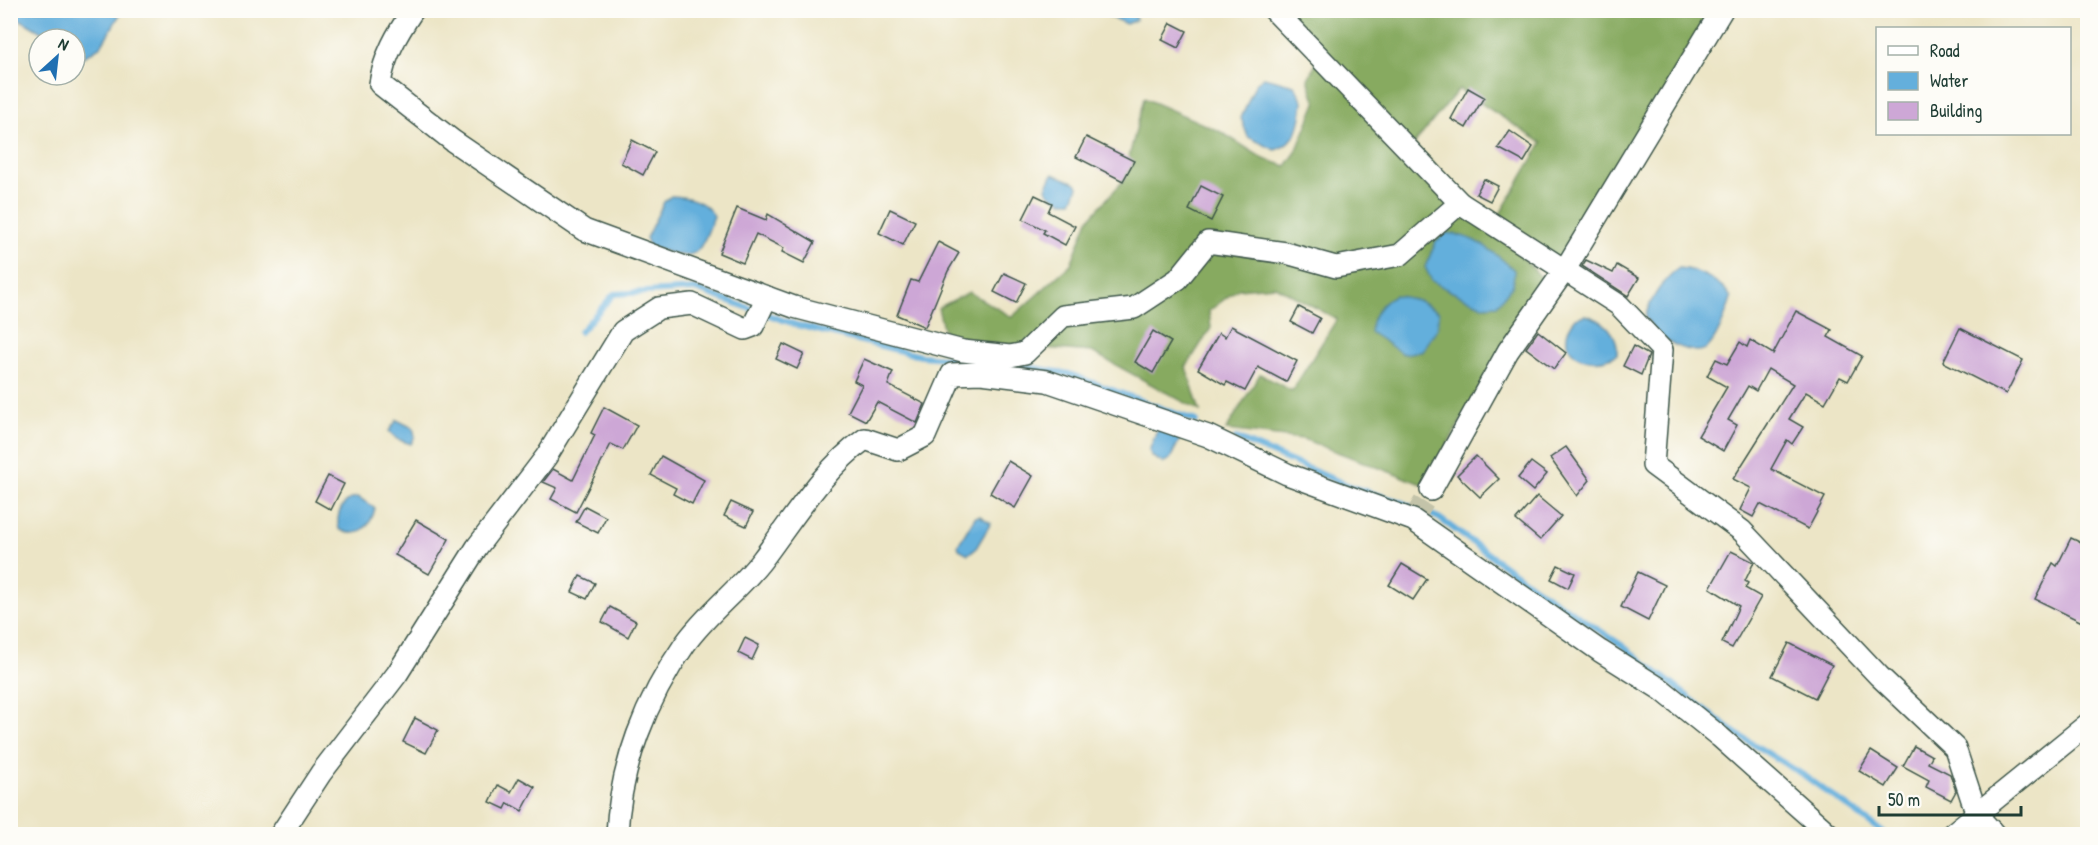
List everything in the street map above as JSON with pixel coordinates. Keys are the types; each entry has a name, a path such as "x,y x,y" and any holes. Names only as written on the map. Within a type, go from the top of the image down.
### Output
{"street":[{"path":"413,10 394,40 382,67 380,84 453,141 584,230 767,297 952,349 1010,356 1025,353 1063,316 1134,308 1178,279 1208,242 1286,253 1336,267 1400,255 1460,203"},
{"path":"1274,10 1460,203 1564,272 1619,305 1662,350 1653,465 1742,531 1879,676 1955,748 1977,815 1994,834"},
{"path":"1431,490 1508,351 1564,272 1722,10"},
{"path":"281,834 321,773 397,674 477,547 546,457 623,331 659,308 692,304 745,329 753,326 767,297"},
{"path":"617,834 619,797 647,707 686,643 748,577 843,455 865,439 898,450 925,436 952,374 981,373 1047,381 1208,436 1287,474 1413,520 1600,651 1662,690 1829,834"},
{"path":"1952,834 2088,724"}],"green space":[{"path":"1702,10 1715,18 1564,263 1497,219 1542,143 1459,89 1414,144 1543,279 1424,485 1303,439 1226,430 1260,374 1292,391 1337,319 1275,286 1238,289 1209,311 1211,328 1186,367 1200,411 1092,352 946,340 938,308 969,292 1012,317 1071,264 1088,220 1123,181 1144,98 1221,132 1264,159 1286,166 1296,152 1316,103 1308,79 1323,50 1285,11"}],"water":[{"path":"11,10 122,10 101,46 87,55 87,27 33,27 11,14"},
{"path":"1097,11 1134,11 1136,20 1126,24"},
{"path":"1264,77 1294,85 1303,101 1297,131 1289,142 1275,150 1248,137 1241,118 1256,83"},
{"path":"1053,174 1076,183 1078,187 1072,201 1062,201 1048,193 1046,188"},
{"path":"671,196 696,200 706,206 714,216 703,242 693,254 677,254 650,247 646,238 664,202"},
{"path":"1446,233 1466,237 1483,245 1514,270 1513,285 1497,305 1483,306 1432,281 1425,267 1436,242"},
{"path":"1679,268 1708,277 1722,287 1731,298 1715,338 1707,348 1702,350 1689,350 1669,342 1659,335 1645,317 1658,290"},
{"path":"1395,295 1417,300 1439,312 1437,329 1422,351 1403,354 1370,332 1378,310"},
{"path":"1585,315 1609,328 1616,340 1617,354 1606,359 1584,359 1569,348 1567,340 1569,329 1576,318"},
{"path":"397,420 413,428 415,436 411,444 397,439 389,431"},
{"path":"1163,426 1182,435 1170,459 1163,463 1153,457 1149,451 1157,431"},
{"path":"358,497 375,508 370,521 367,526 357,532 346,532 339,529 338,518 341,508 348,500"},
{"path":"980,516 991,523 975,550 968,554 959,549 958,545 975,517"}],"building":[{"path":"1171,23 1187,31 1178,48 1162,40"},
{"path":"1468,88 1484,97 1466,128 1451,119"},
{"path":"1510,131 1533,147 1524,162 1498,148"},
{"path":"1086,137 1134,161 1123,181 1076,157"},
{"path":"632,140 655,152 643,175 621,163"},
{"path":"1484,179 1498,186 1490,201 1476,194"},
{"path":"1201,186 1223,197 1211,221 1189,210"},
{"path":"1035,195 1052,203 1048,212 1075,226 1065,245 1043,233 1045,230 1023,219"},
{"path":"737,208 766,220 768,214 815,242 804,263 782,252 784,248 756,234 743,263 719,253"},
{"path":"890,209 915,221 903,245 879,233"},
{"path":"938,242 959,253 948,271 925,327 897,315 911,280 918,282"},
{"path":"1586,260 1613,273 1617,265 1639,278 1628,296 1582,266"},
{"path":"1004,273 1026,283 1016,303 994,292"},
{"path":"1299,307 1320,318 1312,333 1291,322"},
{"path":"1796,311 1832,330 1828,337 1862,356 1848,381 1840,377 1825,403 1806,392 1789,419 1803,427 1792,444 1787,440 1771,469 1825,497 1808,529 1760,504 1753,517 1740,510 1751,488 1733,479 1793,384 1768,369 1756,391 1748,386 1728,420 1737,425 1723,451 1698,436 1727,387 1707,376 1716,359 1727,364 1740,342 1747,347 1750,340 1773,354"},
{"path":"1231,326 1297,361 1286,382 1258,367 1245,391 1227,382 1225,385 1198,369 1219,333 1225,337"},
{"path":"1960,328 2023,360 2006,394 1943,362"},
{"path":"1153,331 1171,342 1153,373 1135,362"},
{"path":"1538,331 1566,353 1554,369 1526,348"},
{"path":"783,344 804,354 797,369 776,359"},
{"path":"1633,346 1649,355 1641,375 1623,366"},
{"path":"864,359 893,372 888,385 925,404 917,423 877,402 866,421 848,412 862,385 854,381"},
{"path":"604,407 637,425 623,450 611,444 576,512 551,499 557,488 543,482 553,469 573,480 595,435 591,433"},
{"path":"1566,447 1590,480 1577,496 1550,458"},
{"path":"661,456 704,480 692,504 673,494 676,488 651,475"},
{"path":"1476,456 1499,479 1480,497 1457,475"},
{"path":"1008,461 1033,476 1015,508 990,493"},
{"path":"1531,462 1547,474 1533,491 1518,478"},
{"path":"328,476 344,484 331,510 315,501"},
{"path":"1537,496 1561,516 1540,540 1516,520"},
{"path":"731,502 753,512 746,526 724,516"},
{"path":"585,506 606,517 598,533 576,522"},
{"path":"416,520 449,539 429,574 395,555"},
{"path":"2071,538 2088,546 2088,625 2035,599 2053,563 2057,566"},
{"path":"1731,551 1754,562 1745,581 1748,583 1745,588 1761,597 1732,648 1722,643 1739,606 1710,588"},
{"path":"1402,564 1427,579 1413,600 1389,585"},
{"path":"1558,565 1575,573 1568,588 1551,579"},
{"path":"1638,572 1665,585 1648,621 1621,607"},
{"path":"580,576 595,583 587,599 572,592"},
{"path":"610,607 636,621 628,637 602,622"},
{"path":"745,638 759,645 752,660 738,653"},
{"path":"1789,643 1832,665 1815,698 1772,676"},
{"path":"415,718 438,730 426,753 403,742"},
{"path":"1914,746 1932,756 1928,763 1950,774 1956,791 1951,800 1926,787 1929,780 1903,766"},
{"path":"1871,751 1898,768 1886,787 1859,771"},
{"path":"519,778 535,787 522,811 508,803 505,809 490,802 498,785 511,792"}],"waterway":[{"path":"580,332 614,294 695,289 797,325 921,356 957,359"},
{"path":"1012,364 1069,374 1196,421"},
{"path":"1236,438 1352,487 1398,501 1439,518 1524,580 1623,646 1735,733 1805,776 1885,834"}],"tunnel":[{"path":"1413,520 1431,490"}]}
